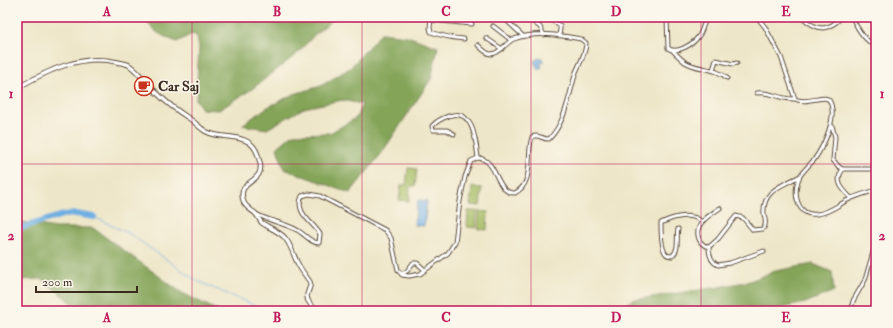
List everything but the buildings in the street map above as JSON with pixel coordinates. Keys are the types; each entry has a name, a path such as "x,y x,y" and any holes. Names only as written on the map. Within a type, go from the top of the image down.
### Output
{"street":[{"path":"527,17 540,27 544,35"},
{"path":"547,17 560,26 558,36"},
{"path":"666,17 667,46 670,50 674,51 685,62 694,66 713,70 723,74 727,78"},
{"path":"674,51 682,48 698,37 708,17"},
{"path":"802,17 809,24 818,28 828,27 842,17"},
{"path":"852,17 864,36 870,43 876,46"},
{"path":"464,39 447,37 442,34 431,32 431,18 472,24"},
{"path":"759,18 781,57 795,100"},
{"path":"507,21 523,36"},
{"path":"493,26 512,40"},
{"path":"254,213 264,219 294,228 312,242 319,243 320,234 305,216 300,207 300,201 302,196 309,194 320,196 385,230 391,238 398,270 402,274 420,274 426,270 453,248 457,234 460,201 465,177 471,161 481,158 487,161 503,188 507,191 516,193 522,189 528,174 532,137 537,135 549,139 556,130 563,115 577,70 585,52 586,43 584,40 558,36 523,36 512,40 502,49 490,54 478,45"},
{"path":"486,38 502,49"},
{"path":"17,88 35,77 55,68 82,61 108,60 129,66 165,101 207,132 215,135 246,140 252,145 261,166 261,171 258,177 247,184 244,188 243,194 246,205 260,221 286,239 297,263 310,282 311,286 307,293 308,300 310,304 319,311"},
{"path":"713,70 716,60 733,64 737,63"},
{"path":"757,93 765,93 786,100 802,102 827,98 832,108 832,126 835,137 833,160 838,167 843,169 876,169"},
{"path":"454,134 450,131 433,130 432,126 442,118 454,114 465,117 470,122 474,131 478,158"},
{"path":"832,126 815,158 800,176 797,184 796,197 800,208 807,213 816,214 829,211 850,198 876,190"},
{"path":"843,169 839,182 842,189 850,198"},
{"path":"764,251 730,263 718,265 712,261 709,253 709,247 718,239 736,216 743,218 753,230 762,229 765,224 764,204 766,197 772,191 800,176"},
{"path":"709,247 703,245 698,236 699,228 702,222 720,208"},
{"path":"678,229 676,253 672,256 668,256 663,247 661,224 670,219 679,217 697,217 702,222"},
{"path":"851,311 853,301 865,280 876,242"},
{"path":"402,274 413,262 417,263 426,270"}],"green space":[{"path":"145,17 336,17 314,35 299,52 252,89 219,110 202,109 196,100 199,48 197,36 192,34 177,42 162,36 154,30 147,22"},
{"path":"381,33 407,36 438,47 431,79 381,154 350,193 284,169 277,148 293,134 330,133 356,118 362,104 342,100 304,108 267,129 242,125 266,108 294,94 321,86 350,68"},
{"path":"408,168 417,169 415,186 410,186 409,201 399,200 401,185 406,185"},
{"path":"472,187 482,188 480,206 470,205"},
{"path":"468,211 477,211 476,228 467,227"},
{"path":"479,211 488,212 487,230 478,229"},
{"path":"17,221 55,228 93,228 182,293 219,311 81,311 42,279 17,280"},
{"path":"813,264 832,272 834,291 805,303 768,311 615,311 632,300 750,281 775,271"}],"water":[{"path":"541,57 544,62 540,64 542,67 538,69 534,61"},
{"path":"418,200 427,201 424,226 414,225"}],"waterway":[{"path":"17,229 63,215 76,214 94,217"},
{"path":"94,217 130,234 197,281 267,311"}],"place":[{"name":"Car Saj","path":"144,86"}]}
